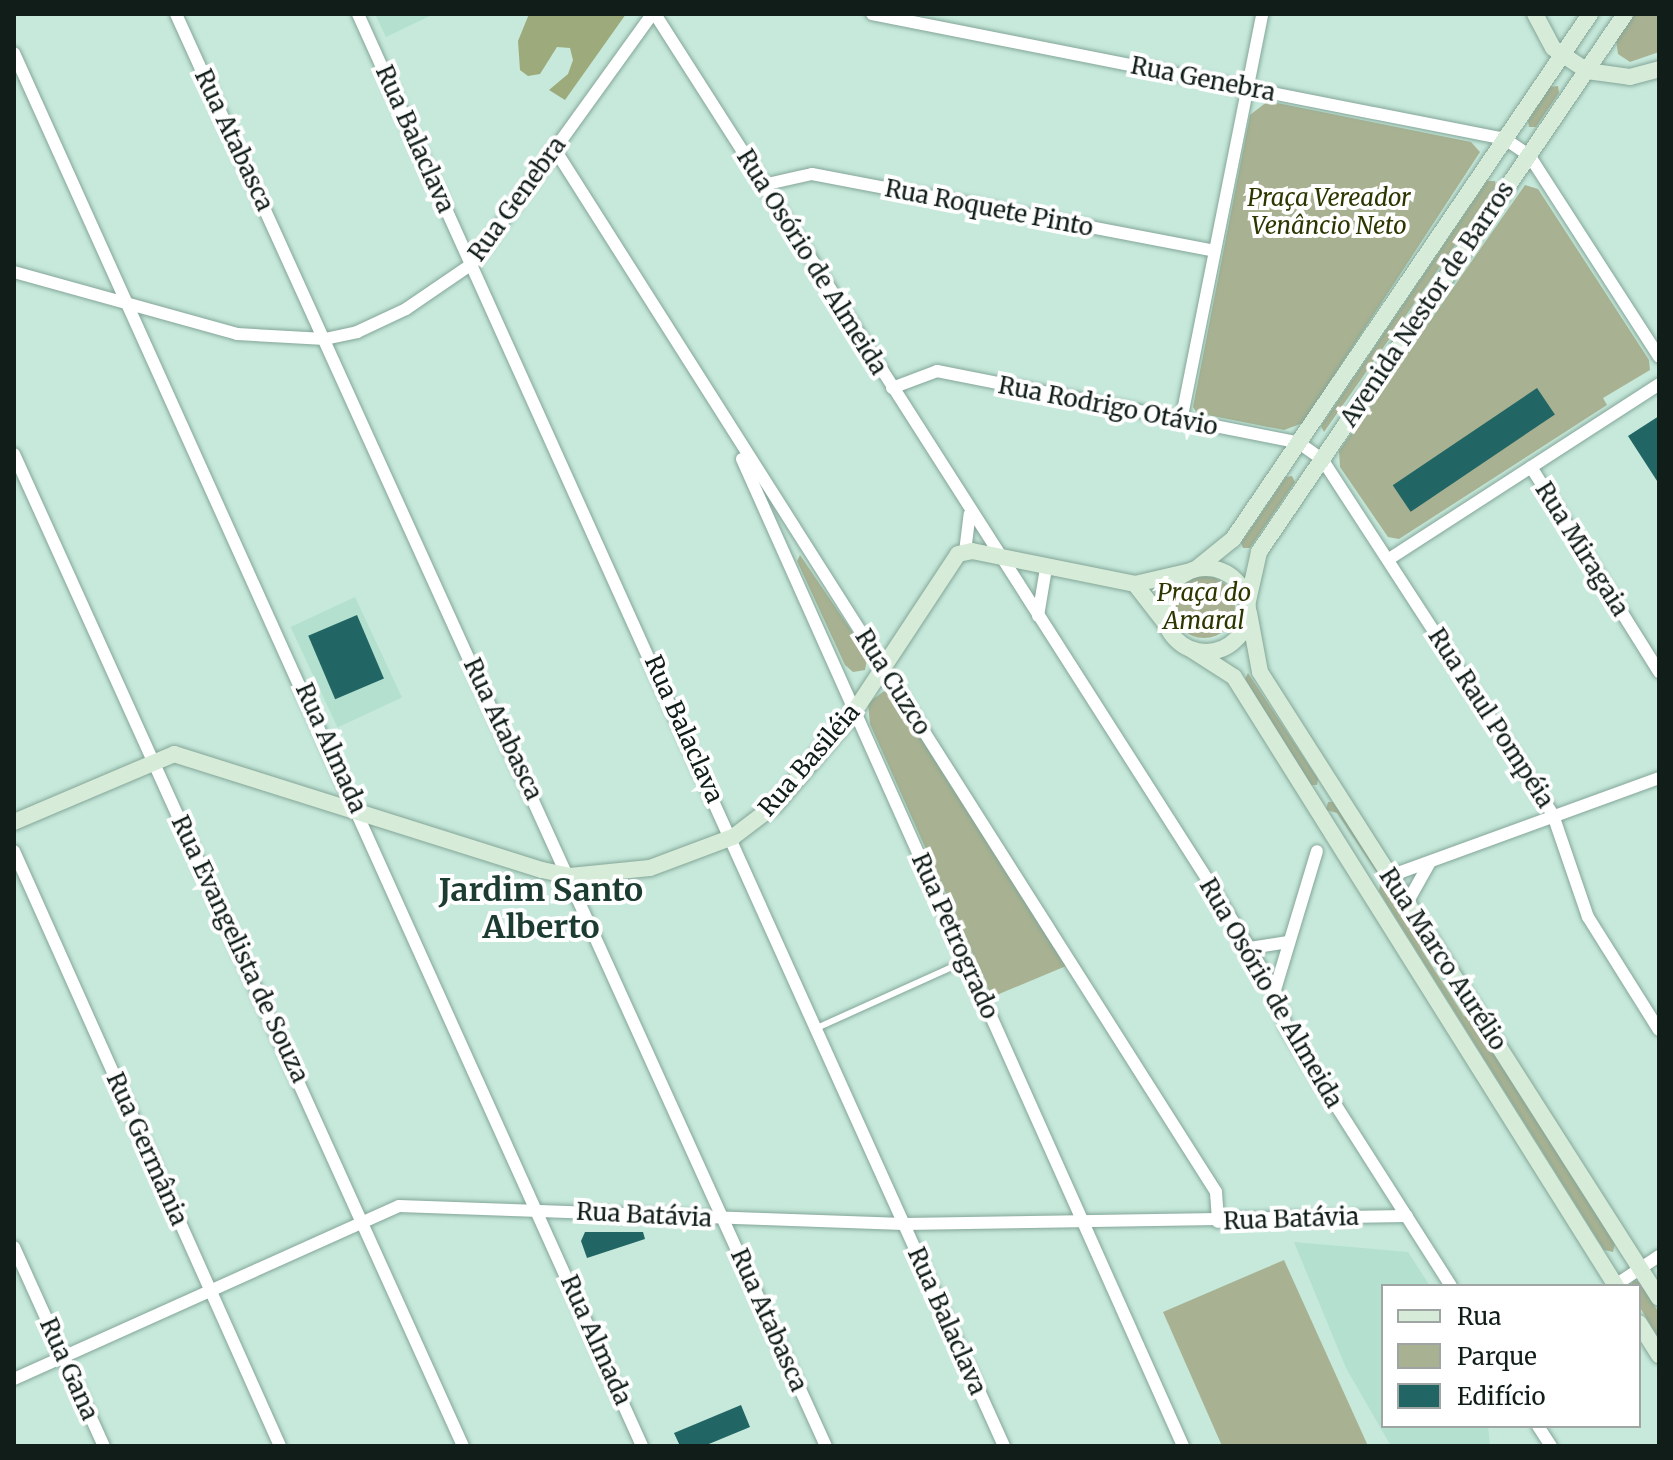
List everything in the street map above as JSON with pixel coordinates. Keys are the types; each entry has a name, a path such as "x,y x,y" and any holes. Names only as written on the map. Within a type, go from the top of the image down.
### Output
{"street":[{"name":"Rua Atabasca","path":"176,14 570,876 826,1446"},
{"name":"Rua Balaclava","path":"358,14 819,1027 1004,1446"},
{"name":"Rua Genebra","path":"14,272 237,334 325,339 357,332 406,309 472,264 654,14"},
{"name":"Rua Osório de Almeida","path":"654,14 1250,948 1275,990 1286,1027 1450,1284"},
{"name":"Rua Genebra","path":"872,14 1505,139 1529,155"},
{"path":"1181,421 1262,14"},
{"path":"1535,14 1561,57 1587,71 1630,77 1659,69"},
{"name":"Avenida Nestor de Barros","path":"1192,570 1228,546 1590,14"},
{"name":"Avenida Nestor de Barros","path":"1248,607 1259,552 1625,14"},
{"name":"Rua Almada","path":"14,53 360,813 642,1446"},
{"name":"Rua Cuzco","path":"554,148 1216,1192 1218,1222"},
{"path":"1529,155 1659,357"},
{"name":"Rua Roquete Pinto","path":"763,185 812,174 1215,251"},
{"name":"Rua Rodrigo Otávio","path":"892,388 937,371 1299,443 1322,459"},
{"path":"1389,559 1659,384"},
{"name":"Rua Petrogrado","path":"728,425 1183,1446"},
{"name":"Rua Evangelista de Souza","path":"14,454 363,1219 463,1446"},
{"name":"Rua Raul Pompéia","path":"1322,459 1553,815 1588,917 1659,1030"},
{"name":"Rua Miragaia","path":"1531,467 1659,672"},
{"path":"970,510 965,552 1135,584 1192,570 1229,574 1248,607 1243,631 1229,645 1211,652 1192,650 1167,626 1135,584"},
{"name":"Rua Basiléia","path":"14,822 153,760 184,755 518,864 570,876 650,868 733,837 775,805 854,712 949,563 965,552"},
{"path":"1038,619 1046,568"},
{"path":"1167,626 1168,591 1192,570"},
{"name":"Rua Marco Aurélio","path":"1248,607 1260,672 1659,1298"},
{"name":"Rua Marco Aurélio","path":"1192,650 1234,677 1614,1284"},
{"path":"1390,876 1659,778"},
{"path":"1315,805 1336,791"},
{"name":"Rua Germânia","path":"14,851 280,1446"},
{"path":"1275,990 1317,851"},
{"path":"1407,903 1430,862"},
{"path":"1250,948 1287,942"},
{"name":"Rua Batávia","path":"14,1379 363,1219 412,1205 537,1208 724,1220 904,1224 1085,1225 1407,1216"},
{"name":"Rua Gana","path":"14,1247 104,1446"},
{"path":"1618,1284 1659,1256"},
{"path":"1641,1326 1659,1355"},
{"path":"1539,1428 1551,1446"}],"lane":[{"path":"819,1027 966,960"}],"shaded area":[{"path":"375,14 434,14 386,37"},
{"path":"529,14 626,14 565,100 549,90 568,74 573,60 570,48 557,47 540,74 528,76 520,70 518,41"},
{"path":"355,597 402,698 338,728 291,627"},
{"path":"1294,1242 1408,1252 1429,1284 1381,1284 1381,1428 1488,1428 1490,1446 1391,1446 1346,1368"}],"green space":[{"path":"1633,14 1659,14 1659,52 1630,62 1618,54 1616,40"},
{"path":"1558,86 1559,93 1536,127 1529,127 1528,121 1550,87"},
{"name":"Praça Vereador Venâncio Neto","path":"1268,101 1471,142 1480,152 1303,423 1284,430 1197,413 1193,407 1250,115"},
{"path":"1487,181 1495,181 1496,187 1324,432 1321,426"},
{"path":"1525,185 1538,189 1649,360 1650,370 1603,398 1607,405 1399,539 1388,537 1340,467 1339,451"},
{"path":"1292,476 1295,482 1250,548 1243,548 1241,543 1286,477"},
{"path":"800,555 868,655 865,670 853,672 845,665 797,561"},
{"name":"Praça do Amaral","path":"1204,576 1216,578 1226,585 1233,595 1233,619 1226,629 1216,636 1204,638 1192,636 1182,629 1175,619 1173,607 1175,595 1182,585 1192,578"},
{"path":"1248,673 1318,779 1317,785 1311,785 1245,679"},
{"path":"884,691 896,699 1066,966 992,997 870,724 868,703"},
{"path":"1328,802 1334,802 1423,939 1421,949 1464,1016 1473,1019 1615,1244 1613,1252 1604,1250 1379,891 1381,879 1337,813 1326,810"},
{"path":"1284,1260 1368,1446 1222,1446 1163,1312"},
{"path":"1634,1280 1640,1282 1659,1313 1659,1339 1641,1309 1641,1284 1631,1284"}],"building":[{"path":"1537,388 1555,415 1411,512 1393,485"},
{"path":"1659,416 1659,484 1628,436"},
{"path":"357,615 384,679 335,699 308,636"},
{"path":"585,1232 643,1232 645,1239 587,1258 581,1241"},
{"path":"741,1405 750,1427 704,1446 680,1446 674,1433"}],"district":[{"name":"Jardim Santo Alberto","path":"541,910"}]}
